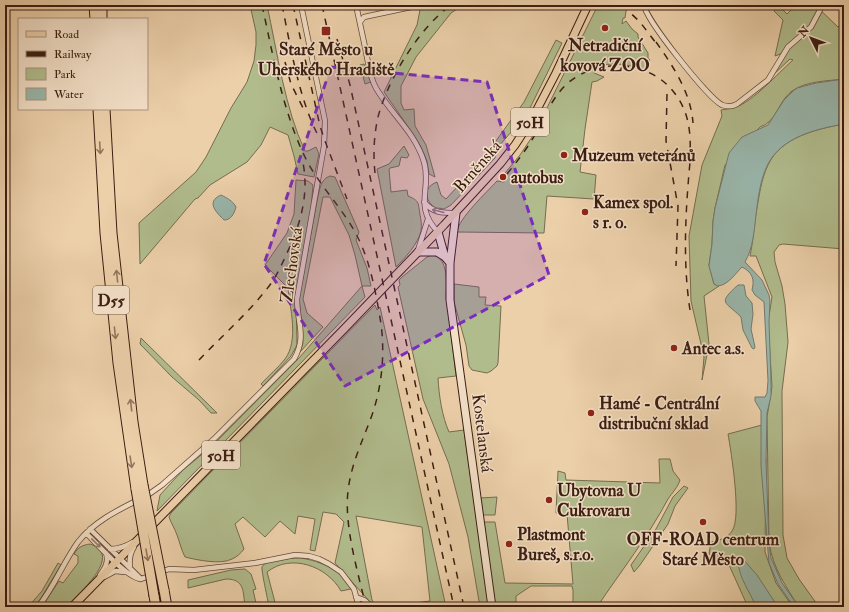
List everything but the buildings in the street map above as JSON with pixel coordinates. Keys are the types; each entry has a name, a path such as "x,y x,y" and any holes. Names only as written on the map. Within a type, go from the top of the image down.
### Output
{"highway":[{"path":"94,5 95,18"},
{"path":"102,5 102,18"},
{"name":"D55","path":"98,110 105,241 118,363 139,487 156,607"},
{"name":"D55","path":"105,110 112,233 139,487 167,607"}],"main road":[{"name":"Brněnská","path":"418,252 500,164 523,133 547,92 588,5"},
{"name":"Kostelanská","path":"456,212 448,260 450,300 492,607"},
{"name":"Kostelanská","path":"438,232 448,260"},
{"path":"438,232 447,237 451,246"},
{"path":"418,252 437,252 448,260"},
{"name":"50H","path":"72,607 418,252"}],"street":[{"name":"Zlechovská","path":"38,607 53,587 73,550 90,529 109,514 144,497 162,485 220,434 294,359 299,350 301,341 297,299 323,153 325,133 325,121 301,5"},
{"path":"356,5 375,86 408,131 422,158 425,172 424,202 428,219 438,232"},
{"path":"360,22 364,17 415,5"},
{"path":"644,5 649,16 686,67 714,98 721,104 728,106 737,104 768,80 788,47 811,27 820,10"},
{"path":"424,202 431,209 437,212 456,212"},
{"path":"418,252 428,219"},
{"path":"90,529 110,548 126,572 136,579 169,569 194,570 234,566 299,555 319,559 337,569 348,581 359,607"},
{"path":"86,533 106,553 130,568 140,579"},
{"path":"110,548 122,548 138,539"},
{"path":"130,568 130,556 138,539"},
{"path":"89,590 106,566 108,558 106,553"},
{"path":"89,590 115,571 126,572"},
{"path":"356,597 364,600 372,607"}],"highlighted area":[{"path":"331,67 487,82 549,275 345,386 264,264"}],"green space":[{"path":"250,5 267,5 282,80 298,135 305,151 316,147 319,154 314,177 298,174 288,135 270,127 261,145 247,162 210,185 198,198 195,199 140,264 139,223 196,172 206,157 231,108 247,82 254,61 256,45 256,32"},
{"path":"421,5 463,5 451,13 416,57 401,86 401,103 404,110 414,109 415,126 426,145 435,177 429,174 427,161 421,147 384,92 417,25"},
{"path":"598,5 629,5 622,24 626,21 638,34 638,37 648,53 648,58 650,60 643,70 632,66 619,64 594,68 594,73 604,77 592,82 580,172 596,175 594,199 547,196 544,233 457,232 462,220 480,199 497,181 504,182 505,173 520,155 534,134"},
{"path":"778,5 787,14 796,5 815,5 838,27 844,23 844,79 810,83 792,91 783,100 770,121 760,127 725,165 715,208 709,265 714,284 719,286 704,296 709,344 702,380 704,357 691,301 689,236 702,165 722,116 721,110 742,105 765,87 793,60 790,59 773,75 788,51 775,56 783,20 774,11"},
{"path":"556,40 562,43 527,114 498,147 495,158 451,205 444,209 439,208 439,210 434,207 428,200 427,192 429,188 437,182 441,195 446,199 483,159 524,102"},
{"path":"364,64 371,82 365,84 360,65"},
{"path":"844,124 844,249 783,244 779,245 774,252 785,304 788,342 782,391 783,535 787,558 799,579 819,607 799,607 777,569 769,543 767,417 772,387 768,322 772,297 756,256 750,256 762,182 768,165 774,155 781,147 800,136"},
{"path":"404,146 409,155 407,158 401,157 399,166 389,169 391,192 407,190 408,196 417,201 421,229 414,246 396,267 377,169 389,164"},
{"path":"327,177 335,177 359,232 356,240 367,268 371,286 362,286 349,235 330,197 323,197 303,299 307,313 323,327 300,352 303,343 299,297 319,190 321,184"},
{"path":"296,180 308,181 313,185 311,210 296,295 297,345 291,356 263,386 261,384 285,359 292,343 292,315 288,288 265,265 287,233 294,214"},
{"path":"432,255 438,257 442,261 446,273 446,299 456,376 438,378 440,399 444,419 449,432 464,430 489,607 480,607 468,537 449,464 423,399 398,287 400,285 399,280 402,277 427,257"},
{"path":"454,284 479,287 479,297 486,297 485,305 501,306 498,363 497,366 487,373 472,370 469,366 466,345 454,302"},
{"path":"362,286 365,297 157,511 160,495 183,470 212,446 299,358"},
{"path":"375,305 377,310 380,307 446,607 415,607 415,603 430,601 422,527 356,516 372,600 374,603 372,604 335,563 344,522 336,514 323,512 315,551 310,550 315,519 298,516 295,534 280,521 265,537 243,517 235,524 244,549 236,557 227,561 215,562 185,557 169,517 171,513"},
{"path":"141,338 217,413 211,413 199,400 172,377 140,344"},
{"path":"762,425 766,460 765,552 776,583 793,607 748,607 729,565 709,554 711,542 728,536 735,524 735,484 728,434"},
{"path":"659,459 670,459 673,471 680,480 679,483 643,540 597,607 573,607 572,586 531,586 516,596 516,607 495,607 485,522 495,522 505,583 573,584 567,514 556,513 558,471 565,473 566,480 660,483"},
{"path":"684,486 688,488 675,506 668,524 634,572 631,565 656,529 673,497"},
{"path":"497,497 495,515 483,515 480,498"},
{"path":"90,544 99,549 103,557 101,566 88,585 66,607 42,607 59,581 63,583 78,563 78,556 74,554 77,550"},
{"path":"301,558 323,564 337,572 348,582 351,589 341,591 335,582 318,569 308,565 287,563 276,566 267,572 276,606 269,607 262,567 268,562"},
{"path":"58,563 61,565 41,598 34,607 28,607 42,591"},
{"path":"245,569 251,574 256,589 253,590 256,603 260,602 261,607 245,607 242,587 237,581 226,579 188,588 188,580 231,570"}],"water":[{"path":"844,79 844,124 811,132 791,141 774,155 768,164 760,189 754,234 748,257 745,262 762,280 769,295 770,301 769,322 771,396 767,413 766,461 769,543 771,558 782,583 799,607 794,607 778,584 769,563 761,466 761,411 755,401 755,397 765,397 767,393 768,381 764,302 755,295 752,290 752,276 742,267 725,284 718,286 714,284 709,266 713,221 729,153 742,137 768,125 784,100 797,88 816,83"},
{"path":"221,195 232,201 236,207 232,216 226,220 218,214 213,204 216,198"},
{"path":"738,285 744,285 746,296 752,303 753,314 751,329 755,347 754,349 752,348 743,330 741,317 727,305 726,302 727,296"},
{"path":"743,559 757,575 778,607 756,607 740,574 738,561"}],"railway":[{"path":"262,5 274,62 296,137 309,165 355,232 365,253 375,288 382,335 382,370 372,415 352,471 347,505 352,549 366,607"},
{"path":"282,5 296,74 306,108 320,139"},
{"path":"293,5 320,126 347,199"},
{"path":"322,5 454,607"},
{"path":"375,173 374,145 378,117 389,87 406,55 416,41 439,15 451,5"},
{"path":"622,5 640,22 659,47"},
{"path":"337,39 350,85 464,607"},
{"path":"656,42 680,80 689,101 693,123"},
{"path":"285,62 291,84 305,112"},
{"path":"507,174 535,135 558,93 568,83 580,75 594,69 609,66 624,66 639,69 666,83 676,95 684,109 689,131 690,155"},
{"path":"667,94 666,141 678,206 676,266"},
{"path":"690,310 685,251 686,211 691,151"},
{"path":"199,360 242,317 273,281 292,242 303,207 305,183 302,158"}],"place":[{"name":"Netradiční kovová ZOO","path":"605,28"},
{"name":"Staré Město u Uherského Hradiště","path":"326,31"},
{"name":"Muzeum veteránů","path":"564,155"},
{"name":"autobus","path":"503,177"},
{"name":"Kamex spol. s r. o.","path":"585,212"},
{"name":"Antec a.s.","path":"674,348"},
{"name":"Hamé - Centrální distribuční sklad","path":"591,413"},
{"name":"Ubytovna U Cukrovaru","path":"549,500"},
{"name":"OFF-ROAD centrum Staré Město","path":"703,522"},
{"name":"Plastmont Bureš, s.r.o.","path":"509,544"}]}
